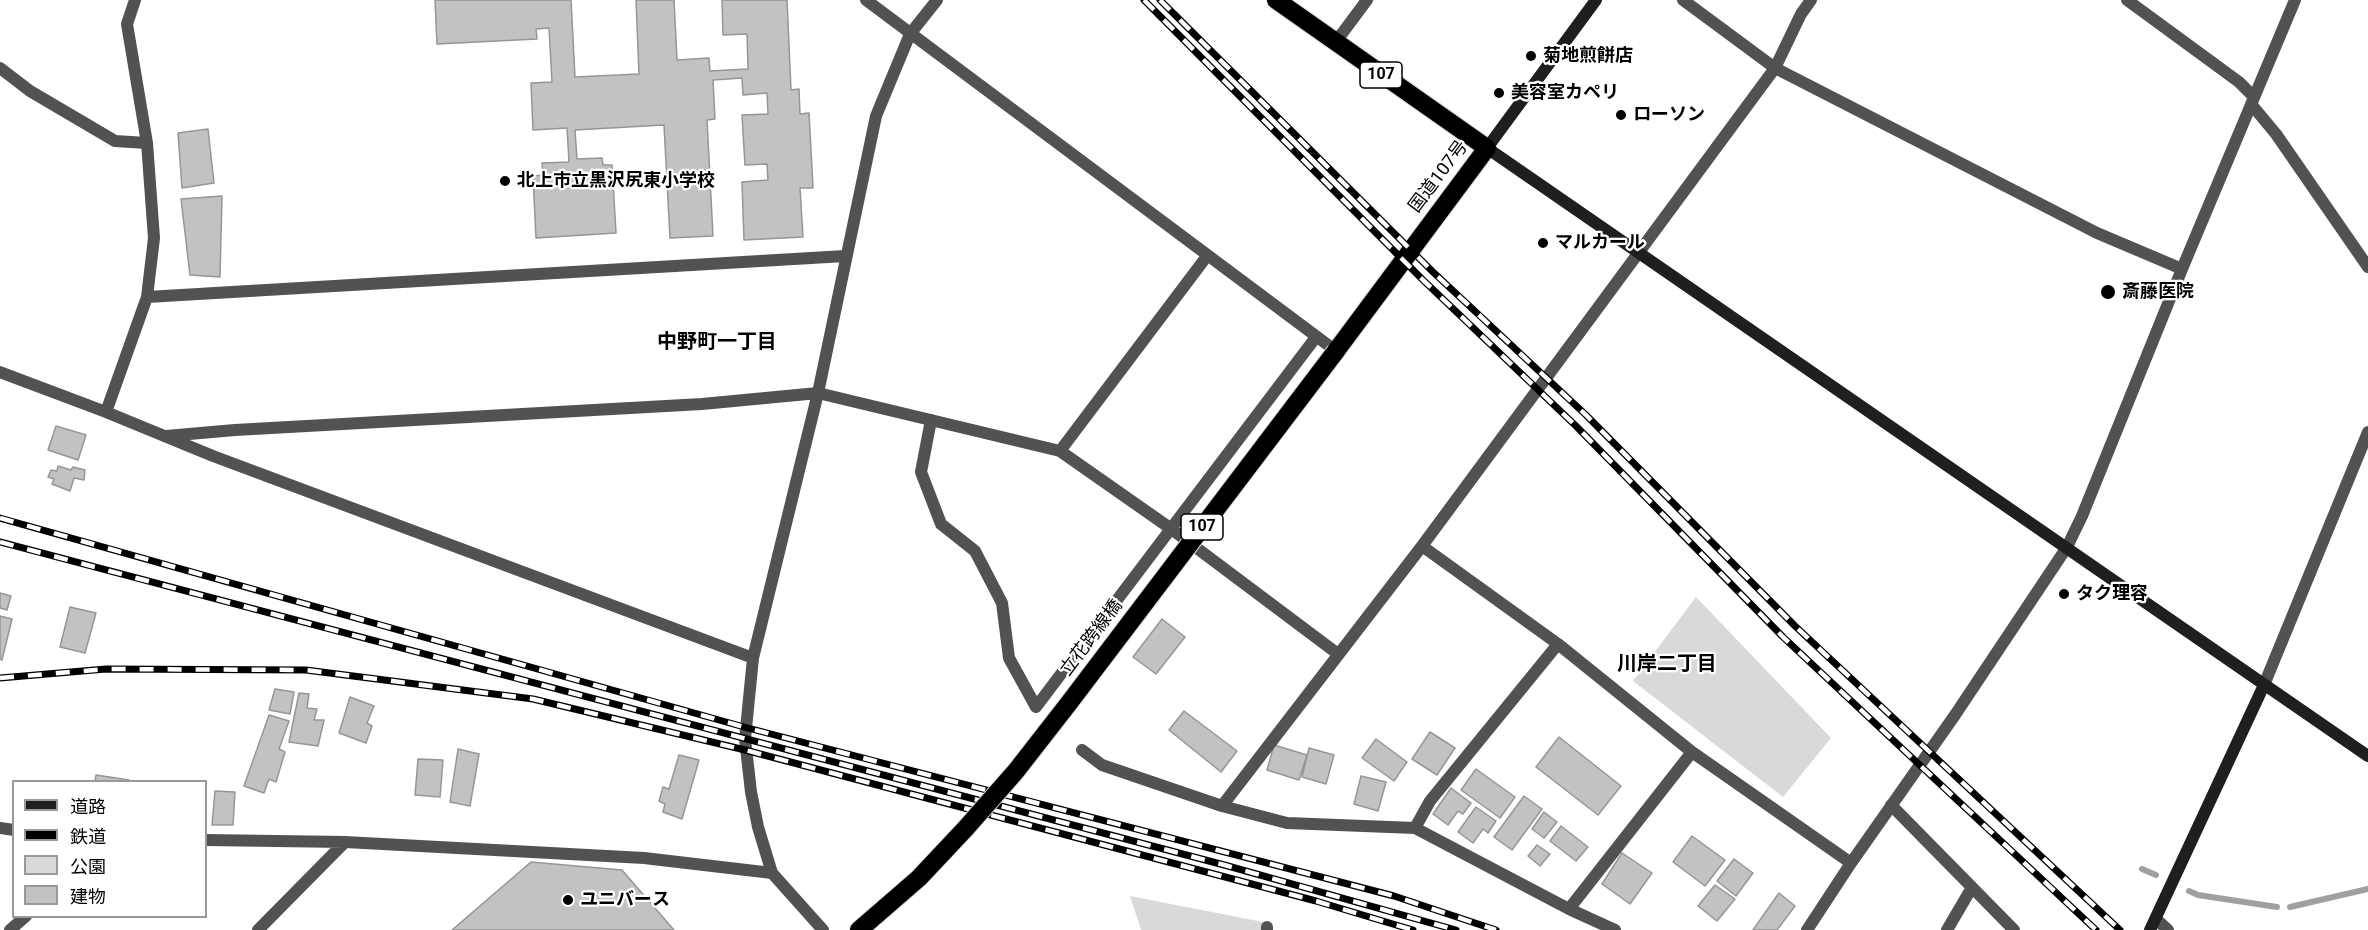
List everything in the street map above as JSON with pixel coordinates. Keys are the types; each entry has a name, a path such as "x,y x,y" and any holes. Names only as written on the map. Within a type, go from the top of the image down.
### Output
{"highway":[{"name":"国道107号","path":"1276,0 1486,148 1336,351"},
{"name":"立花跨線橋","path":"859,930 919,878 1016,771 1336,351"}],"street":[{"path":"106,412 147,297 154,238 147,143 127,24 135,0"},
{"path":"866,0 1336,351"},
{"path":"824,930 772,873 756,815 745,750 744,727 753,657 818,393 876,116 910,34 937,0"},
{"path":"1335,43 1367,0"},
{"path":"1596,0 1486,148 2368,756"},
{"path":"1683,0 1775,68 2097,233 2182,269"},
{"path":"1222,806 1422,546 1775,68 1801,14 1811,0"},
{"path":"2127,0 2239,82 2368,267"},
{"path":"1808,930 1851,863 1955,715 2067,547 2082,516 2182,269 2295,0"},
{"path":"0,68 30,91 115,141 147,143"},
{"path":"147,297 845,256"},
{"path":"1060,450 1208,256"},
{"path":"931,420 921,472 941,524 975,551 1002,603 1009,658 1036,707 1316,336"},
{"path":"0,372 236,465 753,657"},
{"path":"166,436 247,429 691,405 818,393 1060,450 1170,528 1338,654"},
{"path":"2168,930 2153,924 2264,685 2368,432"},
{"path":"1422,546 1558,644 1692,752 1851,863"},
{"path":"1415,828 1430,801 1558,644"},
{"path":"1082,750 1102,765 1222,806 1287,823 1415,828 1569,909 1615,930"},
{"path":"1569,909 1692,752"},
{"path":"1891,805 2013,930"},
{"path":"207,840 345,842 644,858 772,873"},
{"path":"258,930 345,842"},
{"path":"1947,930 1971,889"},
{"path":"10,930 24,918"}],"green space":[{"path":"1696,597 1831,738 1783,797 1633,681"},
{"path":"1130,896 1263,922 1263,930 1141,930"}],"building":[{"path":"435,0 571,0 575,77 639,74 636,0 674,0 677,60 709,58 710,71 748,69 747,34 723,35 722,0 787,0 791,90 799,89 800,114 809,113 813,188 800,188 803,237 744,240 742,182 768,180 767,164 745,165 742,115 768,114 767,93 743,95 742,78 713,80 715,119 707,120 713,236 670,238 664,125 575,130 577,159 602,158 603,165 612,165 616,233 536,238 533,176 543,175 542,163 569,162 567,128 533,130 531,83 552,82 549,28 536,29 537,39 437,44"},
{"path":"208,129 214,183 182,188 178,133"},
{"path":"222,196 220,277 190,275 181,199"},
{"path":"56,426 86,435 78,460 48,450"},
{"path":"58,466 71,470 73,467 85,470 84,480 74,478 70,491 52,484 54,479 48,477 51,470 57,471"},
{"path":"0,593 11,596 7,610 0,608"},
{"path":"70,607 96,613 85,653 60,647"},
{"path":"0,616 12,619 2,660 0,659"},
{"path":"1162,619 1185,637 1156,674 1133,657"},
{"path":"275,689 294,692 290,714 269,710"},
{"path":"299,693 309,694 307,708 317,709 314,720 324,720 318,746 289,742"},
{"path":"350,697 374,706 367,723 372,726 366,743 339,733"},
{"path":"1184,711 1237,751 1221,772 1169,730"},
{"path":"269,715 289,721 279,749 285,752 276,782 269,779 264,793 244,786"},
{"path":"1430,732 1455,748 1437,775 1412,759"},
{"path":"1559,737 1621,786 1598,815 1536,767"},
{"path":"1376,739 1407,762 1394,781 1362,758"},
{"path":"1274,745 1307,755 1299,780 1267,770"},
{"path":"1309,748 1334,755 1326,784 1302,777"},
{"path":"458,749 479,754 470,806 450,802"},
{"path":"679,755 699,760 682,819 663,812 665,804 659,801 663,787 669,789"},
{"path":"418,759 443,760 440,797 415,795"},
{"path":"1476,769 1515,797 1500,818 1461,790"},
{"path":"96,775 129,780 95,780"},
{"path":"1361,776 1386,782 1378,811 1354,804"},
{"path":"1451,788 1471,803 1463,814 1458,811 1448,825 1433,814"},
{"path":"215,791 235,792 233,825 212,825"},
{"path":"1524,796 1542,809 1512,850 1494,837"},
{"path":"1476,807 1496,821 1488,833 1483,829 1473,843 1458,832"},
{"path":"1544,812 1557,822 1544,838 1532,829"},
{"path":"1561,826 1588,847 1576,861 1550,841"},
{"path":"1692,836 1725,860 1705,886 1673,862"},
{"path":"1537,845 1550,854 1540,866 1528,856"},
{"path":"1622,853 1652,873 1630,904 1602,884"},
{"path":"1734,859 1753,873 1736,896 1717,881"},
{"name":"ユニバース","path":"531,862 622,870 674,930 452,930"},
{"path":"1715,885 1735,899 1717,921 1698,906"},
{"path":"1779,893 1795,906 1777,930 1753,930"}],"waterway":[{"path":"2142,869 2156,875"},
{"path":"2290,907 2368,889"},
{"path":"2189,891 2198,895 2277,907"}],"railway":[{"path":"1144,0 1423,280 1576,426 1783,637 2096,930"},
{"path":"1160,0 1433,272 1586,415 1795,626 2120,930"},
{"path":"0,518 744,727 1394,896 1496,930"},
{"path":"0,542 1228,866 1456,930"},
{"path":"0,678 106,669 306,670 533,699 745,750 1316,901 1413,930"}],"place":[{"name":"菊地煎餅店","path":"1531,56"},
{"name":"美容室カペリ","path":"1499,93"},
{"name":"ローソン","path":"1621,115"},
{"name":"北上市立黒沢尻東小学校","path":"505,181"},
{"name":"マルカール","path":"1543,243"},
{"name":"斎藤医院","path":"2108,292"},
{"name":"タク理容","path":"2064,594"},
{"name":"ユニバース","path":"568,900"}],"district":[{"name":"中野町一丁目","path":"717,343"},
{"name":"川岸二丁目","path":"1667,665"}]}
